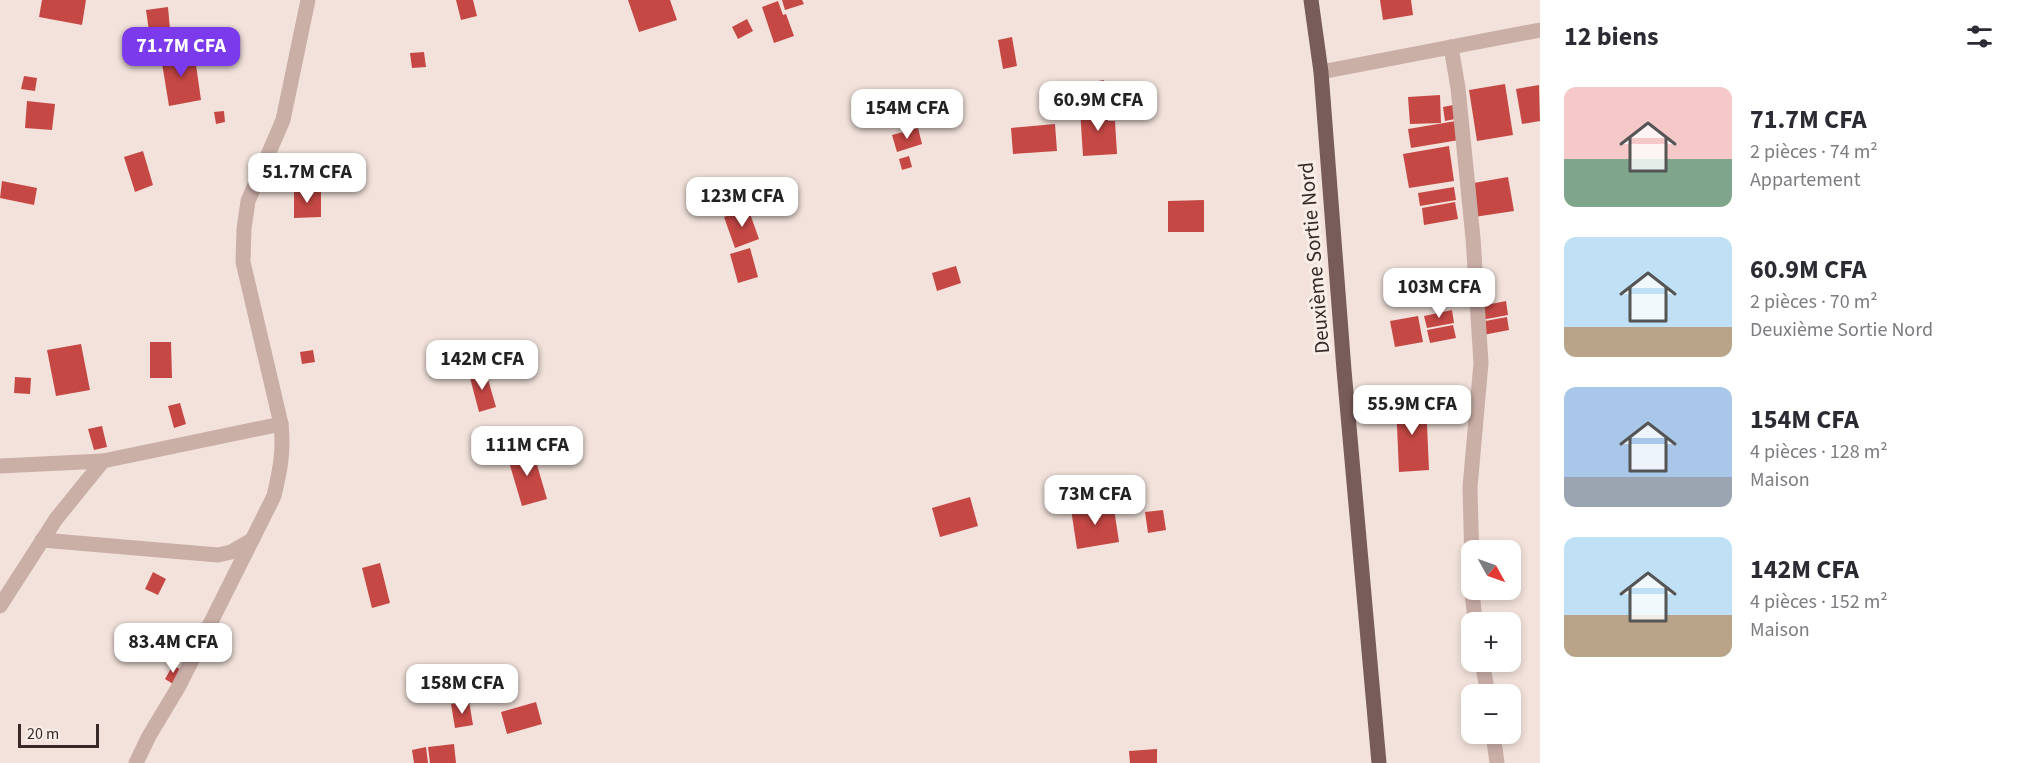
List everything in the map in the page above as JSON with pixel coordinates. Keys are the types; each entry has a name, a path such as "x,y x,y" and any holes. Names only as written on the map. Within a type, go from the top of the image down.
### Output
{"main road":[{"name":"Deuxième Sortie Nord","path":"1311,0 1321,72 1344,370 1379,763"}],"street":[{"path":"136,763 149,736 179,686 274,496 283,448 281,424 244,272 244,229 248,201 283,120 308,0"},
{"path":"1321,72 1540,30"},
{"path":"1450,47 1458,88 1472,226 1481,363 1470,487 1471,540"},
{"path":"0,466 103,460 281,424"},
{"path":"0,606 56,519 103,460"},
{"path":"42,540 218,555 231,552 252,540"},
{"path":"1494,744 1497,763"}],"building":[{"path":"42,0 86,0 82,25 39,17"},
{"path":"456,0 473,0 477,16 461,20"},
{"path":"628,0 670,0 677,20 639,32"},
{"path":"782,0 802,0 804,4 785,10"},
{"path":"1380,0 1411,0 1413,15 1383,20"},
{"path":"778,1 783,15 786,14 794,36 774,43 762,7"},
{"path":"168,7 170,29 149,31 146,10"},
{"path":"747,19 753,31 738,39 732,27"},
{"path":"1012,37 1017,66 1003,69 998,40"},
{"path":"194,51 201,100 169,106 161,57"},
{"path":"424,52 426,67 412,68 410,53"},
{"path":"24,76 37,78 35,91 21,89"},
{"path":"1104,80 1108,103 1079,108 1075,85"},
{"path":"1505,84 1513,135 1477,141 1469,90"},
{"path":"1539,85 1540,121 1522,124 1516,89"},
{"path":"1440,95 1441,123 1410,124 1408,97"},
{"path":"27,101 55,104 52,130 25,128"},
{"path":"1453,105 1455,119 1445,121 1443,107"},
{"path":"1108,107 1108,121 1115,121 1117,154 1083,156 1080,109"},
{"path":"224,111 225,122 216,124 214,112"},
{"path":"1456,121 1459,140 1411,148 1408,129"},
{"path":"1055,124 1057,151 1013,154 1011,128"},
{"path":"918,128 922,144 897,152 892,135"},
{"path":"1449,146 1454,181 1409,188 1403,154"},
{"path":"143,151 153,185 135,192 124,157"},
{"path":"909,156 912,167 902,170 899,159"},
{"path":"1508,177 1514,211 1474,217 1468,184"},
{"path":"2,181 37,188 34,205 0,198"},
{"path":"1454,187 1456,200 1420,206 1418,193"},
{"path":"294,191 321,191 321,217 294,218"},
{"path":"1204,200 1204,232 1168,232 1168,201"},
{"path":"1455,202 1458,219 1424,225 1422,208"},
{"path":"748,208 759,239 735,248 724,217"},
{"path":"750,248 758,277 738,283 730,254"},
{"path":"956,266 961,283 937,291 932,273"},
{"path":"1489,290 1491,304 1506,301 1508,315 1481,320 1477,292"},
{"path":"1452,310 1454,323 1427,328 1424,316"},
{"path":"1418,316 1423,342 1395,347 1390,321"},
{"path":"1507,317 1509,330 1483,335 1480,322"},
{"path":"1453,325 1456,338 1430,343 1427,330"},
{"path":"150,342 171,342 172,378 150,378"},
{"path":"81,344 90,390 56,396 47,350"},
{"path":"313,350 315,362 302,364 300,352"},
{"path":"485,369 496,407 479,412 469,374"},
{"path":"15,377 31,378 30,394 14,393"},
{"path":"1426,401 1429,470 1399,472 1396,403"},
{"path":"180,403 186,424 174,428 168,406"},
{"path":"102,426 107,447 94,450 88,429"},
{"path":"532,448 547,499 522,506 507,455"},
{"path":"970,497 978,526 940,537 932,508"},
{"path":"1113,502 1119,542 1077,549 1071,509"},
{"path":"1163,510 1166,530 1148,533 1145,512"},
{"path":"380,563 390,603 372,608 362,568"},
{"path":"153,572 166,579 158,595 145,589"},
{"path":"173,665 181,670 173,684 165,679"},
{"path":"469,701 473,725 455,728 451,704"},
{"path":"536,702 542,724 507,734 501,712"},
{"path":"454,744 456,763 430,763 428,747"},
{"path":"426,747 428,763 414,763 412,750"},
{"path":"1157,749 1157,763 1130,763 1129,751"}]}
